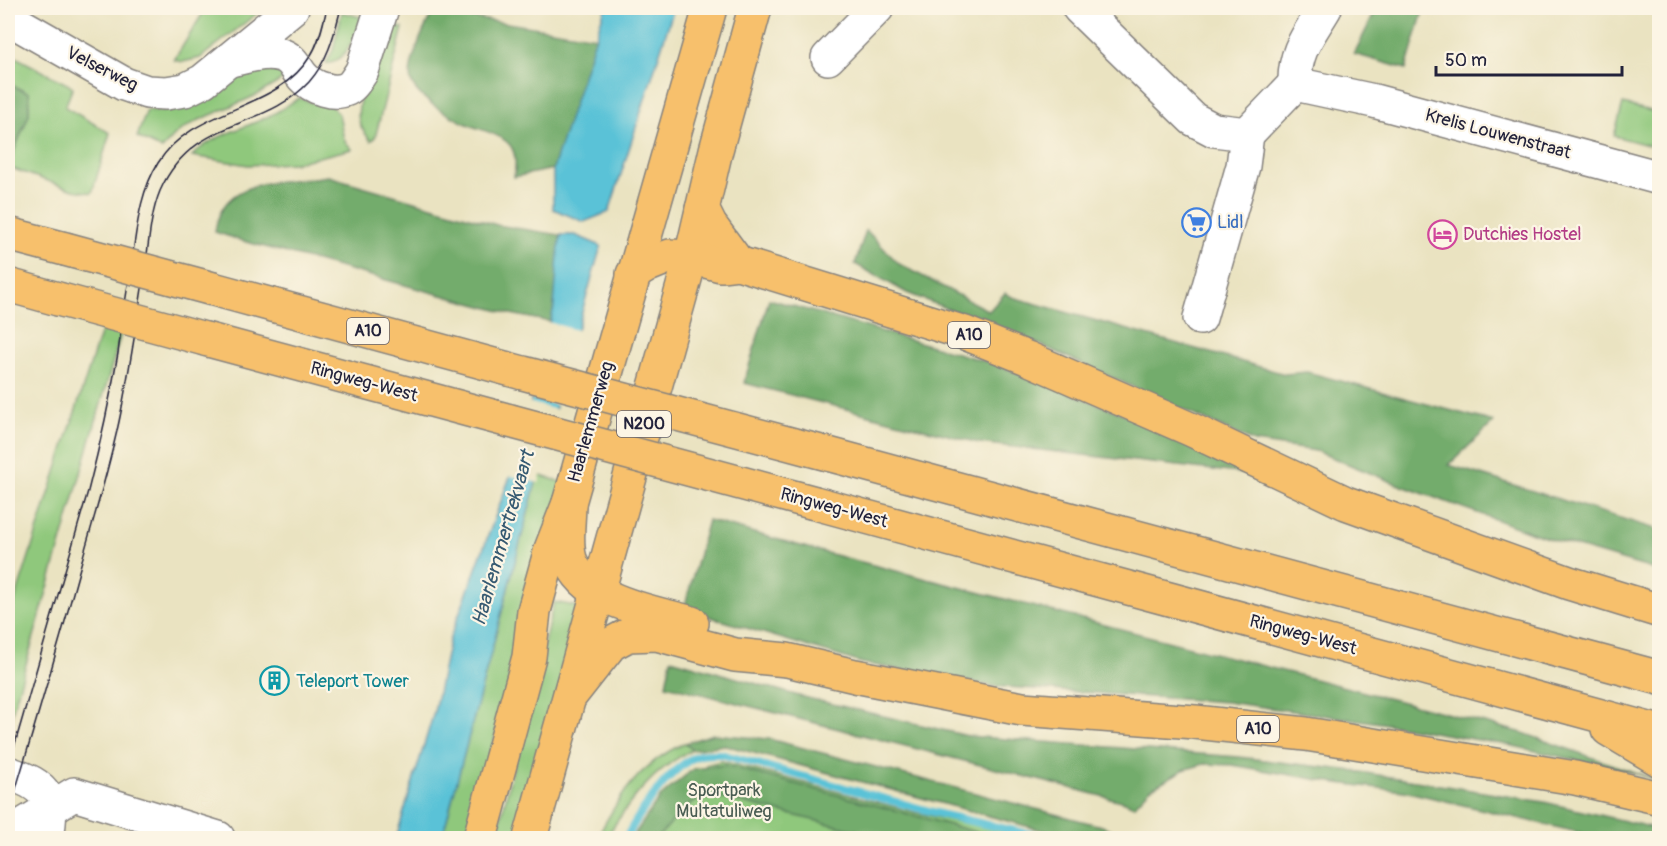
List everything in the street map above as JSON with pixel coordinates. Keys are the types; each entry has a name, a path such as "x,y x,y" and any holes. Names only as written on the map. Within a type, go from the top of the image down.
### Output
{"main road":[{"name":"Haarlemmerweg","path":"480,838 529,657 534,611 551,549 569,503 646,228 711,8"},
{"path":"738,263 710,225 702,208 755,8"},
{"name":"N200","path":"530,838 691,257 702,208"},
{"name":"A10","path":"8,234 1659,678"},
{"name":"A10","path":"633,274 670,256 691,257 721,265 738,263 965,333 1179,425 1346,502 1569,583 1659,611"},
{"name":"Ringweg-West","path":"8,285 1659,732"},
{"name":"A10","path":"569,503 570,560 580,576 598,592 634,606 718,631 787,660"},
{"name":"A10","path":"570,696 612,644 620,639 636,634 673,637 735,655 787,660 1022,709 1195,722 1306,734 1575,778 1659,798"},
{"name":"A10","path":"1558,650 1659,658"},
{"path":"1576,709 1659,760"}],"street":[{"name":"Velserweg","path":"8,18 124,84 147,92 166,93 185,90 203,81 292,8"},
{"path":"302,8 292,60 298,71 309,82 332,91 347,89 362,71 382,8"},
{"path":"828,58 877,8"},
{"path":"1079,8 1193,119 1214,130 1247,134"},
{"path":"1200,318 1243,165 1247,134 1295,84 1295,66 1299,52 1325,8"},
{"path":"230,60 265,53 281,55 292,60"},
{"name":"Krelis Louwenstraat","path":"1295,84 1374,101 1659,178"},
{"path":"8,773 31,781 44,791 29,825"},
{"path":"29,825 74,794 218,838"}],"green space":[{"path":"206,8 264,8 200,58 183,62 174,60"},
{"path":"1377,8 1424,8 1406,69 1354,54"},
{"path":"342,12 364,18 344,54 333,63 326,63 333,50"},
{"path":"442,13 597,37 553,169 514,177 514,154 507,142 499,136 469,125 445,112 427,101 414,87 410,75 416,48 431,16"},
{"path":"382,23 403,28 375,138 371,141 361,127 358,113"},
{"path":"8,53 73,87 65,107 110,133 92,193 73,190 8,167 29,114 29,93 8,84"},
{"path":"262,66 280,73 285,78 257,95 197,121 178,132 162,149 137,137 147,110 160,111 188,107 206,97 232,77"},
{"path":"8,84 29,93 29,114 8,165"},
{"path":"299,98 330,105 339,114 344,140 352,149 294,163 248,165 192,156 208,143 257,122"},
{"path":"1623,104 1659,113 1659,148 1614,136"},
{"path":"328,176 497,225 561,235 551,322 511,314 215,232 220,213 230,199 243,190 276,182"},
{"path":"866,230 899,264 989,311 1005,293 1012,297 1285,374 1307,372 1494,422 1449,465 1659,530 1659,571 1547,538 1402,486 1316,451 1254,442 1041,345 907,293 855,264"},
{"path":"769,299 995,364 1139,420 1256,475 979,443 744,383"},
{"path":"123,327 8,727 8,622 102,328"},
{"path":"538,475 565,483 467,838 442,838"},
{"path":"708,520 815,550 1523,733 1659,781 1639,774 1513,746 1381,723 1226,702 992,686 862,663 684,609"},
{"path":"554,602 581,607 518,838 496,838"},
{"path":"671,659 799,696 968,736 1239,757 1354,771 1544,802 1659,829 1659,838 1602,838 1404,791 1337,783 1232,765 1204,764 1183,770 1150,789 1134,806 666,685"},
{"path":"713,734 769,739 1105,827 1119,833 1121,838 1071,838 724,745 692,750 685,743"},
{"path":"685,743 692,750 665,767 643,788 606,838 597,838 632,782 655,760"},
{"name":"Sportpark Multatuliweg","path":"721,761 917,813 1037,838 646,838 676,798 706,765"},
{"path":"724,765 999,838 887,838 726,799 703,798 688,805 657,838 632,838 660,797 693,769"}],"water":[{"path":"605,8 674,8 609,212 584,222 553,209 553,169"},
{"name":"Haarlemmertrekvaart","path":"561,235 575,235 601,246 568,361 442,838 396,838 434,712 449,641 517,458 554,307"}],"pier":[{"path":"548,322 580,331 559,406 529,398"},
{"path":"528,402 558,410 539,483 507,475"}],"waterway":[{"path":"626,838 647,804 666,780 686,762 703,754 721,754 944,815 1046,838"}],"tram line":[{"path":"8,768 97,457 118,353 138,222 143,197 152,174 173,144 192,130 257,99 296,74 314,50 327,8"},
{"path":"8,815 112,450 131,357 152,217 160,191 174,167 191,149 230,127 271,110 291,98 309,82 326,56 341,8"}],"place":[{"name":"Lidl","path":"1196,222"},
{"name":"Dutchies Hostel","path":"1442,234"},
{"name":"Teleport Tower","path":"275,681"}]}
